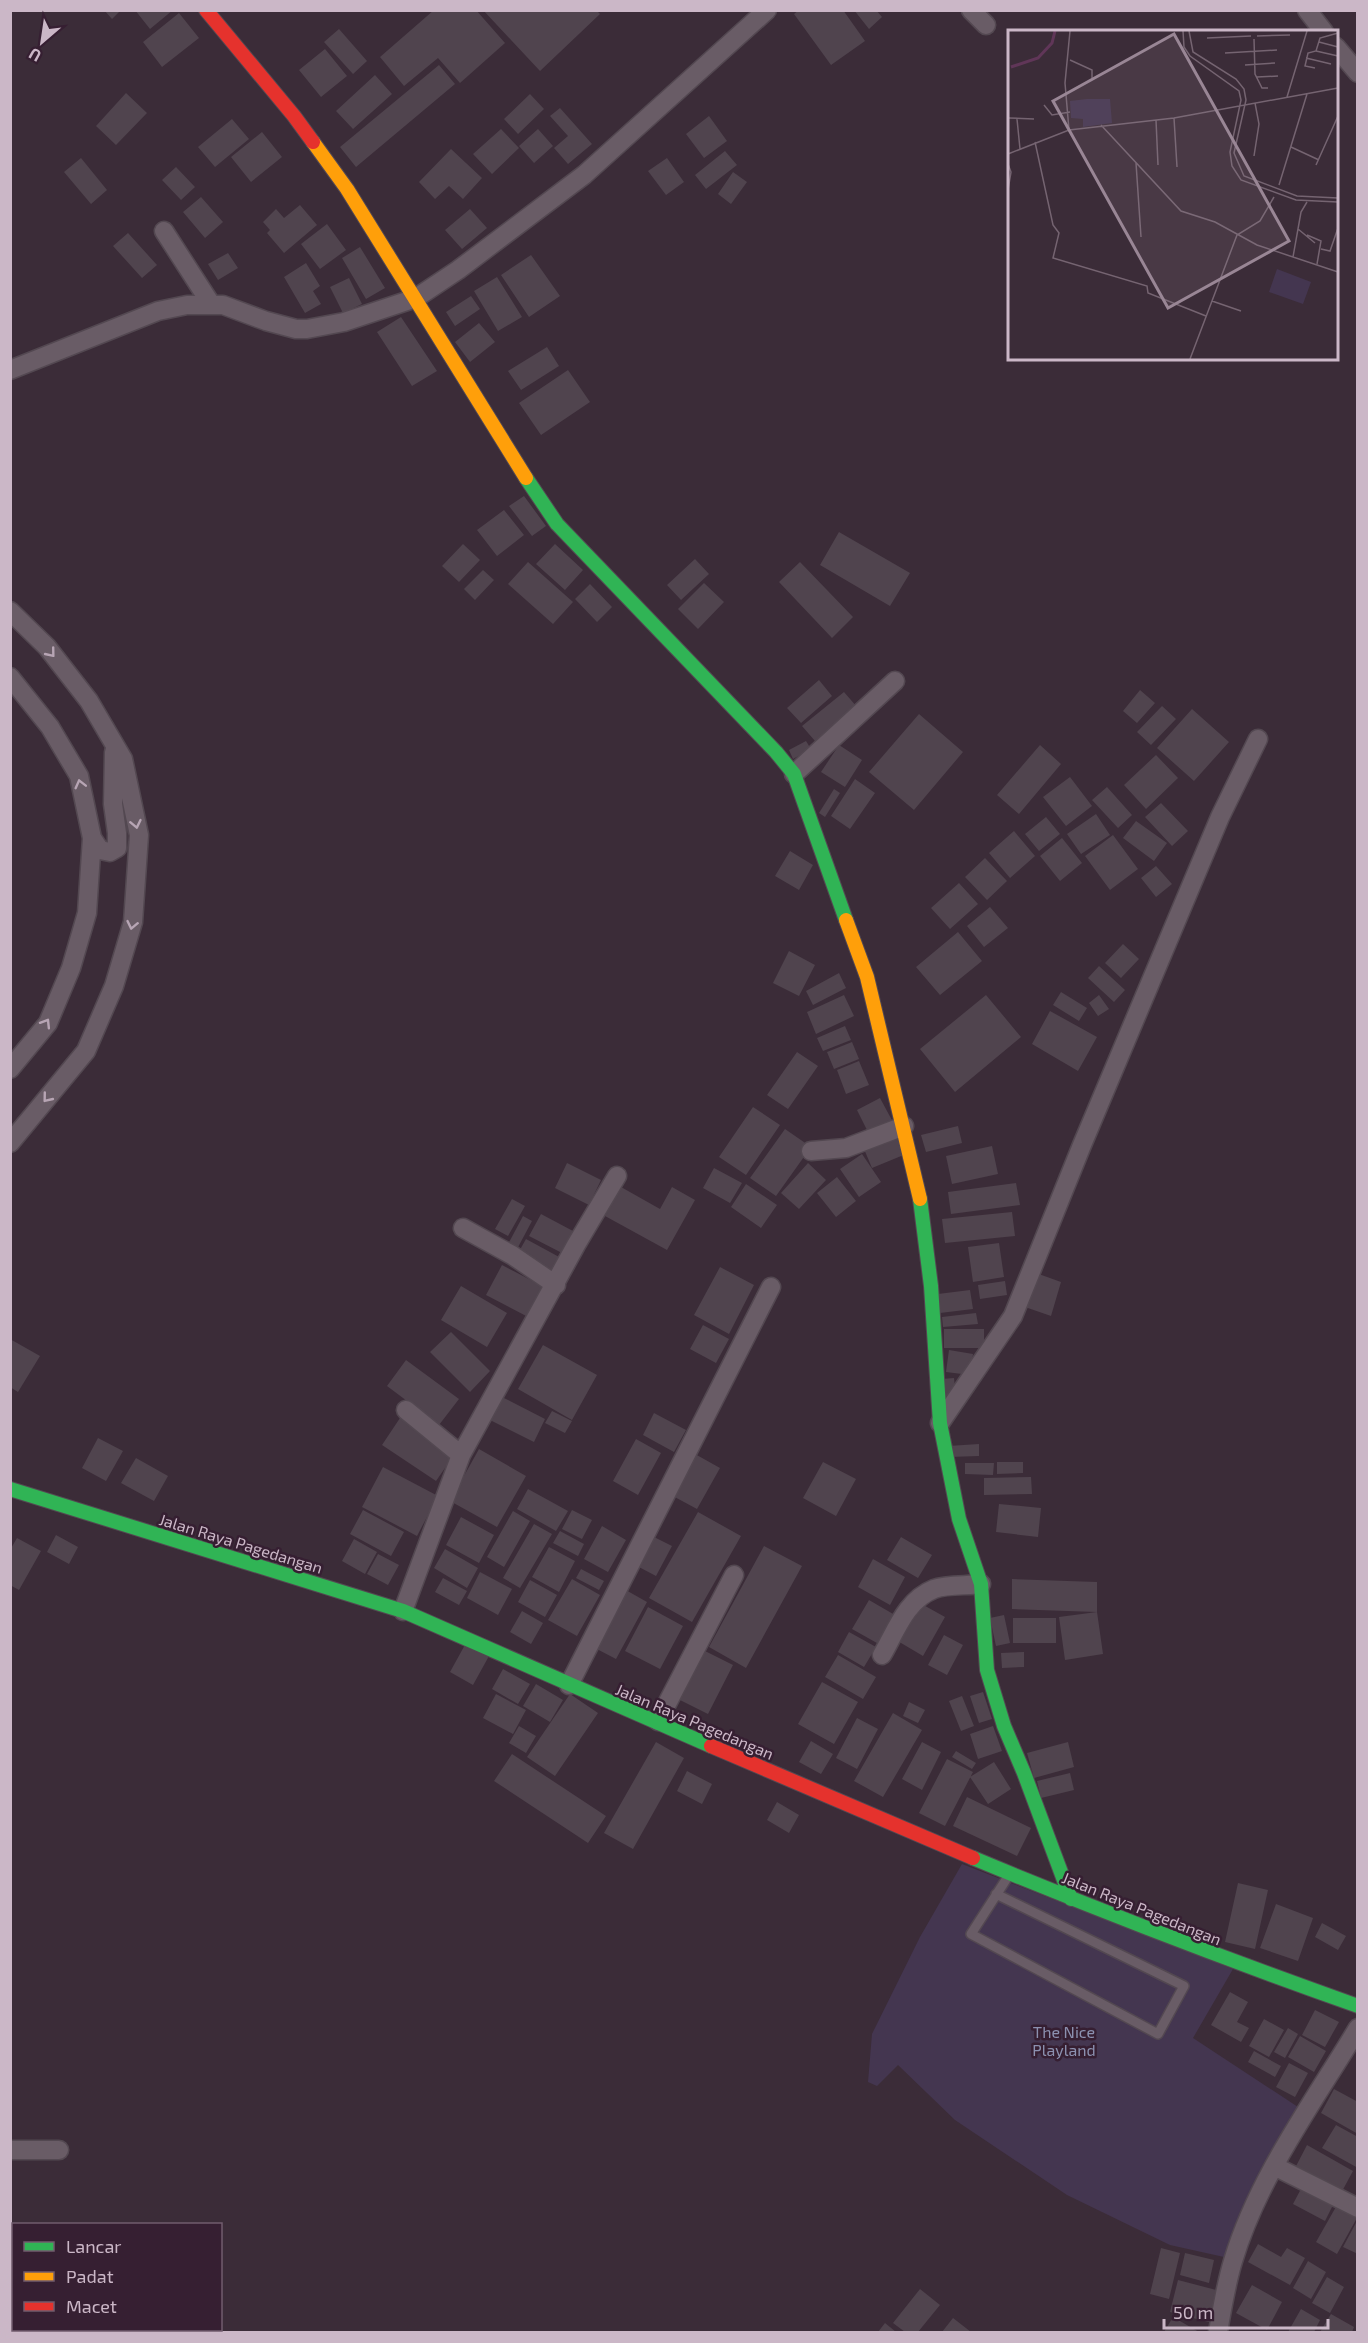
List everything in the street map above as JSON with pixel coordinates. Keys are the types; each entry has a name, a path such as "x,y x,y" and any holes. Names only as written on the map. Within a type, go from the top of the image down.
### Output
{"street":[{"path":"206,10 294,116 347,189 557,524 777,752 794,774 867,977 918,1187 930,1275 940,1424 959,1520 981,1584 987,1670 1004,1726 1071,1899"},
{"path":"10,370 158,311 188,305 223,305 296,329 307,329 344,322 416,298 458,270 584,176 767,10"},
{"path":"971,10 986,25"},
{"path":"1306,10 1322,30"},
{"path":"1338,49 1358,73"},
{"path":"164,231 211,304"},
{"path":"10,611 47,647 89,701 123,759 139,835 133,922 114,986 86,1050 10,1143"},
{"path":"10,677 50,727 79,776 92,838 87,913 71,968 48,1023 10,1069"},
{"path":"794,774 895,681"},
{"path":"940,1424 1013,1316 1220,817 1258,739"},
{"path":"92,838 100,850 110,852 117,848 113,804 114,744"},
{"path":"811,1151 846,1148 904,1126"},
{"path":"403,1611 461,1455 576,1245 617,1176"},
{"path":"463,1228 512,1255 556,1285"},
{"path":"569,1685 771,1287"},
{"path":"406,1410 461,1455"},
{"name":"Jalan Raya Pagedangan","path":"10,1489 403,1611 569,1685 1071,1899 1218,1956 1358,2006"},
{"path":"658,1721 734,1575"},
{"path":"882,1655 909,1607 920,1598 935,1588 981,1584"},
{"path":"1218,2332 1233,2262 1246,2224 1274,2166 1358,2028"},
{"path":"10,2150 59,2150"},
{"path":"1274,2166 1358,2208"}],"lane":[{"path":"996,1894 1184,1986 1158,2034 971,1934 996,1894 1010,1873"}],"green space":[{"name":"The Nice Playland","path":"962,1864 1233,1969 1193,2038 1298,2107 1252,2192 1224,2257 1170,2245 1067,2195 955,2120 898,2065 877,2086 868,2082 872,2034 920,1937"}],"building":[{"path":"104,10 121,10 112,19"},
{"path":"135,10 173,10 150,29"},
{"path":"434,10 476,10 505,43 460,83 438,58 404,86 380,57"},
{"path":"483,10 596,10 600,14 540,71"},
{"path":"799,10 843,10 865,41 831,65 794,14"},
{"path":"854,10 876,10 882,17 869,29"},
{"path":"179,13 199,38 162,67 143,42"},
{"path":"339,29 367,61 353,74 324,42"},
{"path":"325,49 347,76 321,97 299,70"},
{"path":"439,65 455,84 356,167 340,147"},
{"path":"375,75 392,94 353,129 336,111"},
{"path":"126,93 147,113 116,145 96,126"},
{"path":"530,94 544,109 518,134 504,119"},
{"path":"560,108 592,144 568,164 554,148 568,136 550,116"},
{"path":"709,116 727,141 704,158 686,134"},
{"path":"232,119 249,139 215,167 198,147"},
{"path":"501,129 519,148 492,174 473,154"},
{"path":"538,129 553,146 534,163 519,146"},
{"path":"262,132 282,157 251,182 231,157"},
{"path":"451,149 482,178 463,199 449,186 435,199 419,182"},
{"path":"725,151 737,165 706,189 695,175"},
{"path":"81,158 107,190 91,204 64,172"},
{"path":"667,158 684,182 666,195 648,171"},
{"path":"176,167 195,187 181,200 162,180"},
{"path":"733,172 747,182 731,204 718,194"},
{"path":"201,197 223,222 205,238 183,212"},
{"path":"300,205 317,225 284,253 267,233 270,230 263,222 276,209 284,218"},
{"path":"470,209 487,228 462,249 445,230"},
{"path":"327,224 346,250 320,269 301,244"},
{"path":"128,233 157,265 142,278 113,246"},
{"path":"360,247 385,288 366,299 342,258"},
{"path":"228,253 238,268 218,280 208,264"},
{"path":"531,255 560,296 529,317 501,275"},
{"path":"306,263 320,286 313,291 321,304 305,313 284,277"},
{"path":"497,277 522,317 498,331 474,291"},
{"path":"349,278 362,304 343,313 330,287"},
{"path":"471,296 480,309 455,326 446,312"},
{"path":"401,317 437,371 412,386 377,332"},
{"path":"479,323 495,342 470,362 455,342"},
{"path":"547,347 559,366 521,390 508,371"},
{"path":"568,370 590,402 541,435 519,403"},
{"path":"524,496 546,526 532,536 509,506"},
{"path":"504,510 524,535 497,556 477,530"},
{"path":"839,532 910,573 890,606 820,565"},
{"path":"463,544 480,560 459,582 442,566"},
{"path":"555,544 583,570 565,590 536,564"},
{"path":"695,559 709,574 681,600 667,585"},
{"path":"528,562 573,602 553,624 508,584"},
{"path":"800,562 853,617 832,638 779,582"},
{"path":"483,570 494,580 475,600 464,589"},
{"path":"704,583 724,602 698,629 678,609"},
{"path":"590,584 612,607 597,622 575,599"},
{"path":"819,680 832,696 801,723 787,708"},
{"path":"1140,690 1155,703 1137,723 1123,711"},
{"path":"844,692 857,707 815,741 802,726"},
{"path":"1162,706 1176,719 1151,745 1137,732"},
{"path":"1192,709 1229,742 1194,781 1157,748"},
{"path":"919,714 963,752 914,810 869,772"},
{"path":"806,741 811,749 793,759 789,750"},
{"path":"839,745 862,760 845,787 821,772"},
{"path":"1040,745 1061,764 1019,814 997,795"},
{"path":"1156,755 1178,778 1146,809 1124,785"},
{"path":"1070,777 1092,806 1066,826 1043,797"},
{"path":"855,779 875,793 850,829 831,816"},
{"path":"1107,787 1132,815 1118,828 1092,800"},
{"path":"834,789 840,793 825,817 819,813"},
{"path":"1161,803 1188,831 1172,846 1145,817"},
{"path":"1096,814 1110,835 1081,854 1067,834"},
{"path":"1046,817 1060,834 1039,851 1025,834"},
{"path":"1136,821 1167,843 1154,861 1123,838"},
{"path":"1014,831 1035,856 1010,878 989,853"},
{"path":"1113,835 1138,869 1110,890 1085,856"},
{"path":"1062,838 1082,863 1060,881 1040,856"},
{"path":"790,851 813,865 799,890 775,876"},
{"path":"985,858 1007,881 987,900 965,877"},
{"path":"1156,866 1172,884 1156,897 1141,878"},
{"path":"959,883 978,904 950,929 931,908"},
{"path":"990,907 1008,928 984,947 967,926"},
{"path":"958,932 982,961 940,995 916,967"},
{"path":"1123,944 1139,959 1121,978 1105,963"},
{"path":"789,951 815,965 799,996 773,983"},
{"path":"1099,966 1125,990 1114,1002 1088,978"},
{"path":"839,973 846,988 813,1005 806,991"},
{"path":"1061,992 1087,1008 1079,1021 1053,1005"},
{"path":"844,995 854,1016 816,1034 807,1012"},
{"path":"986,995 1021,1037 955,1092 920,1049"},
{"path":"1099,995 1109,1009 1098,1016 1089,1003"},
{"path":"1050,1011 1097,1037 1078,1071 1032,1044"},
{"path":"845,1026 851,1040 823,1051 817,1038"},
{"path":"852,1042 859,1059 834,1069 827,1052"},
{"path":"797,1052 818,1066 788,1109 767,1095"},
{"path":"859,1061 869,1085 846,1094 837,1070"},
{"path":"880,1098 894,1124 870,1136 857,1110"},
{"path":"753,1107 780,1125 746,1175 719,1157"},
{"path":"958,1126 962,1143 926,1152 921,1135"},
{"path":"785,1129 811,1147 776,1196 750,1178"},
{"path":"897,1135 906,1154 872,1168 864,1149"},
{"path":"992,1146 998,1174 952,1184 946,1156"},
{"path":"862,1154 881,1182 859,1197 840,1169"},
{"path":"567,1163 601,1180 589,1205 555,1188"},
{"path":"808,1163 826,1180 799,1209 781,1193"},
{"path":"714,1168 742,1183 730,1203 703,1188"},
{"path":"837,1177 856,1201 836,1217 817,1193"},
{"path":"1016,1183 1020,1205 951,1214 948,1192"},
{"path":"746,1184 777,1205 761,1228 731,1207"},
{"path":"621,1187 660,1209 672,1187 695,1200 667,1250 605,1216"},
{"path":"512,1199 525,1206 508,1236 495,1229"},
{"path":"1012,1212 1015,1236 945,1243 942,1219"},
{"path":"541,1214 573,1231 562,1253 529,1236"},
{"path":"523,1216 532,1221 516,1251 507,1246"},
{"path":"526,1239 561,1258 551,1275 517,1255"},
{"path":"999,1243 1004,1277 973,1282 968,1247"},
{"path":"502,1265 546,1288 530,1318 486,1295"},
{"path":"720,1267 754,1285 729,1334 694,1315"},
{"path":"1036,1273 1061,1282 1051,1316 1025,1307"},
{"path":"1005,1281 1007,1295 980,1299 978,1285"},
{"path":"461,1286 507,1313 487,1347 441,1320"},
{"path":"970,1290 973,1309 940,1313 938,1294"},
{"path":"976,1313 978,1324 943,1327 942,1317"},
{"path":"703,1325 729,1339 716,1363 690,1349"},
{"path":"944,1329 984,1329 984,1348 944,1348"},
{"path":"451,1332 490,1371 470,1392 430,1352"},
{"path":"10,1339 40,1356 18,1392 10,1387"},
{"path":"543,1345 597,1375 572,1420 518,1389"},
{"path":"949,1350 973,1354 970,1375 946,1372"},
{"path":"406,1360 459,1399 439,1425 387,1386"},
{"path":"954,1378 956,1399 944,1400 942,1379"},
{"path":"500,1396 545,1419 534,1442 488,1419"},
{"path":"552,1411 572,1421 565,1433 545,1423"},
{"path":"654,1413 686,1430 674,1452 643,1435"},
{"path":"400,1418 454,1455 436,1481 382,1445"},
{"path":"98,1438 123,1451 106,1481 82,1468"},
{"path":"636,1439 661,1453 638,1495 613,1481"},
{"path":"979,1444 979,1456 949,1457 948,1446"},
{"path":"479,1449 526,1476 497,1527 450,1501"},
{"path":"695,1454 720,1468 697,1509 671,1495"},
{"path":"136,1458 168,1476 154,1501 121,1483"},
{"path":"823,1462 856,1479 836,1516 803,1498"},
{"path":"997,1462 1023,1462 1023,1473 997,1474"},
{"path":"965,1463 994,1463 993,1475 965,1474"},
{"path":"383,1467 438,1496 417,1536 362,1507"},
{"path":"1031,1477 1032,1494 984,1495 984,1478"},
{"path":"528,1489 568,1511 556,1531 517,1509"},
{"path":"999,1504 1041,1508 1038,1537 996,1532"},
{"path":"363,1510 404,1532 391,1556 350,1534"},
{"path":"572,1510 592,1520 582,1539 562,1529"},
{"path":"513,1511 530,1521 504,1567 487,1557"},
{"path":"698,1512 741,1536 692,1622 649,1598"},
{"path":"461,1517 494,1535 479,1563 446,1545"},
{"path":"534,1524 552,1534 520,1588 503,1578"},
{"path":"602,1526 626,1540 608,1572 584,1559"},
{"path":"560,1531 584,1544 578,1556 553,1543"},
{"path":"56,1535 78,1547 69,1564 47,1552"},
{"path":"652,1536 672,1546 656,1576 637,1566"},
{"path":"901,1537 932,1555 918,1578 887,1560"},
{"path":"17,1538 41,1551 19,1590 10,1585 10,1550"},
{"path":"354,1539 377,1552 365,1574 342,1561"},
{"path":"764,1546 802,1566 746,1668 709,1647"},
{"path":"549,1547 575,1561 559,1592 532,1577"},
{"path":"445,1549 478,1568 467,1588 434,1568"},
{"path":"378,1554 399,1565 388,1585 367,1574"},
{"path":"873,1559 905,1577 890,1605 858,1587"},
{"path":"581,1569 604,1581 599,1590 576,1578"},
{"path":"480,1572 512,1589 498,1615 467,1598"},
{"path":"443,1578 467,1591 459,1605 435,1592"},
{"path":"572,1579 600,1595 577,1636 548,1620"},
{"path":"1012,1579 1097,1582 1097,1612 1012,1609"},
{"path":"530,1580 557,1595 545,1617 518,1602"},
{"path":"624,1589 647,1602 616,1659 593,1647"},
{"path":"869,1600 900,1618 884,1647 852,1629"},
{"path":"918,1602 945,1617 923,1656 896,1640"},
{"path":"648,1607 683,1626 660,1669 625,1651"},
{"path":"522,1611 543,1623 531,1644 510,1632"},
{"path":"1097,1612 1103,1654 1065,1660 1059,1617"},
{"path":"1004,1615 1010,1643 996,1646 990,1618"},
{"path":"1013,1618 1056,1618 1056,1643 1013,1643"},
{"path":"849,1632 876,1647 864,1667 838,1652"},
{"path":"944,1635 963,1645 947,1675 928,1665"},
{"path":"466,1643 489,1656 473,1685 450,1672"},
{"path":"703,1650 733,1665 708,1714 678,1699"},
{"path":"1024,1652 1024,1667 1002,1668 1001,1653"},
{"path":"838,1655 876,1677 863,1699 825,1677"},
{"path":"503,1669 530,1684 518,1704 492,1689"},
{"path":"822,1682 858,1702 834,1744 798,1724"},
{"path":"536,1684 563,1700 550,1722 523,1706"},
{"path":"983,1692 992,1719 979,1723 970,1696"},
{"path":"496,1694 526,1710 513,1734 483,1718"},
{"path":"570,1694 598,1713 555,1776 527,1757"},
{"path":"962,1696 974,1726 961,1731 949,1701"},
{"path":"909,1702 925,1710 918,1723 903,1716"},
{"path":"893,1713 922,1730 883,1797 854,1781"},
{"path":"857,1718 878,1729 857,1769 836,1758"},
{"path":"519,1726 536,1736 526,1753 509,1743"},
{"path":"993,1726 1002,1751 978,1759 970,1734"},
{"path":"811,1741 833,1754 821,1774 799,1762"},
{"path":"656,1742 684,1758 633,1849 604,1833"},
{"path":"922,1742 941,1752 922,1790 902,1779"},
{"path":"1068,1742 1074,1767 1034,1778 1027,1753"},
{"path":"956,1751 976,1763 972,1769 952,1757"},
{"path":"512,1754 606,1816 588,1843 494,1781"},
{"path":"947,1759 973,1772 945,1826 919,1813"},
{"path":"994,1762 1011,1789 988,1804 970,1777"},
{"path":"687,1771 712,1784 702,1804 677,1791"},
{"path":"1070,1773 1074,1790 1041,1798 1037,1781"},
{"path":"967,1797 1031,1828 1017,1856 953,1826"},
{"path":"777,1802 799,1815 789,1833 767,1820"},
{"path":"1238,1883 1268,1890 1255,1949 1225,1942"},
{"path":"1276,1904 1313,1918 1298,1961 1260,1948"},
{"path":"1322,1923 1346,1936 1338,1950 1315,1937"},
{"path":"1230,1992 1248,2002 1237,2022 1249,2028 1241,2042 1211,2025"},
{"path":"1315,2010 1339,2022 1325,2047 1302,2035"},
{"path":"1264,2019 1284,2030 1269,2057 1249,2046"},
{"path":"1288,2028 1298,2034 1285,2058 1274,2052"},
{"path":"1300,2036 1326,2051 1314,2072 1288,2057"},
{"path":"1254,2051 1281,2066 1275,2077 1248,2062"},
{"path":"1289,2063 1308,2073 1295,2097 1276,2087"},
{"path":"1334,2089 1358,2102 1358,2134 1321,2113"},
{"path":"1336,2125 1358,2137 1358,2168 1322,2148"},
{"path":"1307,2145 1353,2171 1340,2195 1294,2170"},
{"path":"1302,2187 1334,2203 1325,2221 1293,2204"},
{"path":"1337,2205 1358,2216 1337,2254 1316,2242"},
{"path":"1358,2219 1358,2254 1343,2247"},
{"path":"1258,2244 1281,2257 1287,2248 1305,2258 1290,2285 1248,2262"},
{"path":"1161,2248 1180,2253 1169,2299 1150,2294"},
{"path":"1185,2253 1214,2260 1209,2283 1180,2275"},
{"path":"1308,2261 1326,2272 1311,2299 1293,2288"},
{"path":"1327,2277 1344,2287 1330,2313 1312,2303"},
{"path":"1178,2280 1220,2291 1212,2323 1170,2312"},
{"path":"1252,2285 1282,2302 1267,2330 1236,2313"},
{"path":"920,2289 940,2305 918,2332 905,2332 893,2323"},
{"path":"1301,2309 1320,2320 1314,2332 1288,2332"},
{"path":"1331,2314 1354,2327 1352,2332 1320,2332"},
{"path":"1173,2317 1199,2332 1164,2332"},
{"path":"953,2318 971,2332 942,2332"},
{"path":"885,2323 896,2332 878,2332"}],"traffic: fast":[{"path":"526,478 557,524 776,752 794,774 846,920"},
{"path":"920,1199 931,1286 940,1423 959,1519 981,1584 987,1670 1004,1726 1071,1899"},
{"path":"10,1489 403,1611 711,1746"},
{"path":"973,1858 1164,1935 1358,2006"}],"traffic: slow":[{"path":"313,142 347,189 526,478"},
{"path":"846,920 867,977 920,1199"}],"traffic: jam":[{"path":"206,10 313,142"},
{"path":"711,1746 973,1858"}]}
